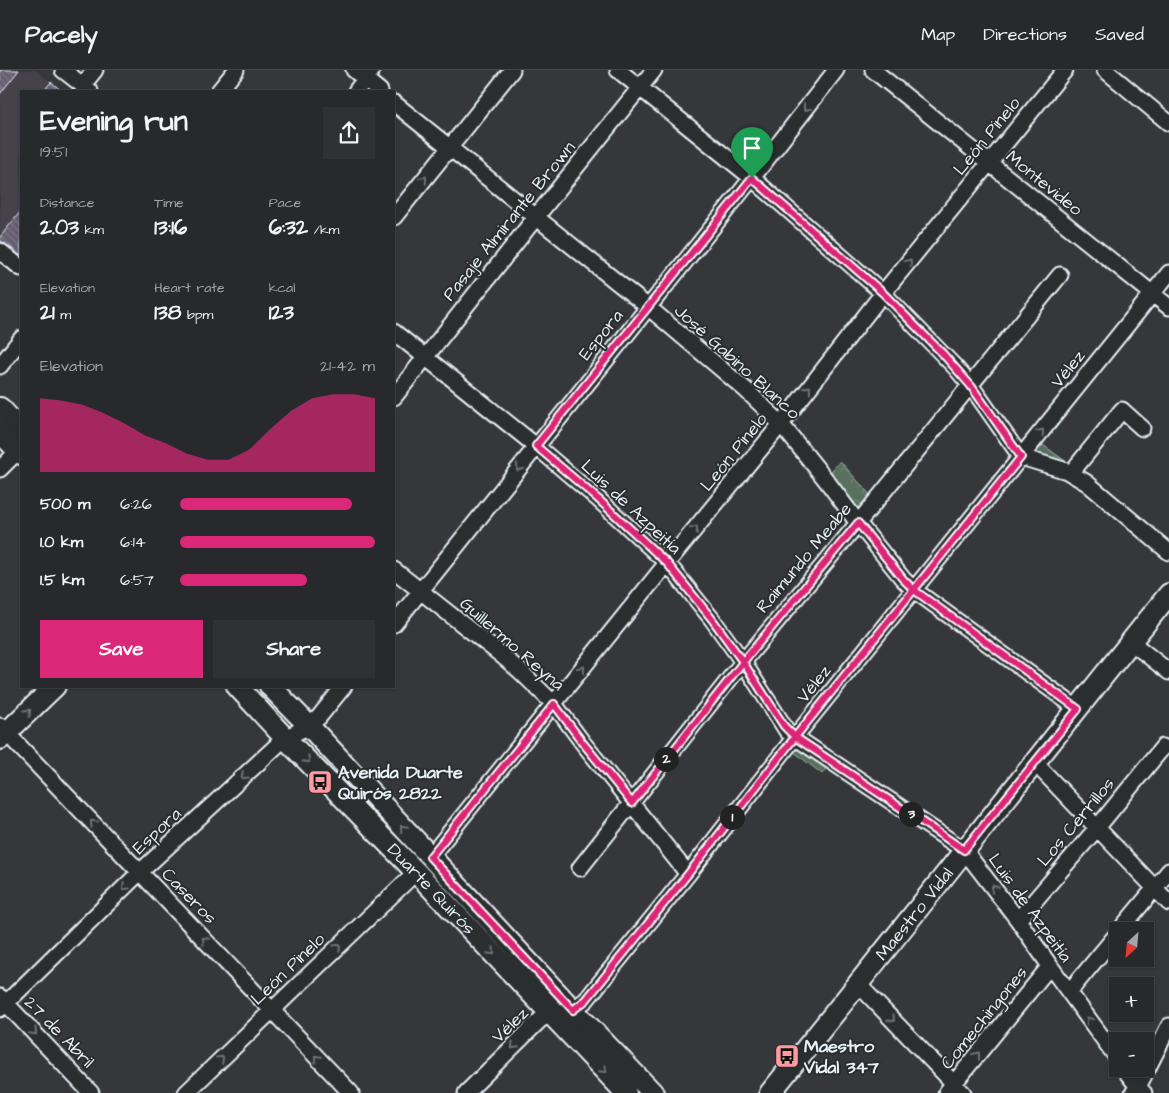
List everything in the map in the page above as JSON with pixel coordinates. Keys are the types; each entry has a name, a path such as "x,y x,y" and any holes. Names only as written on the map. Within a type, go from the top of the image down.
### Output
{"main road":[{"path":"0,408 20,429"},
{"path":"0,432 20,453"},
{"name":"Maestro Vidal","path":"770,1093 1169,594"},
{"path":"2,732 53,688"},
{"name":"Duarte Quirós","path":"239,688 626,1093"},
{"name":"Duarte Quirós","path":"272,688 653,1093"}],"street":[{"path":"63,70 86,88 95,70"},
{"path":"221,90 236,70"},
{"path":"395,216 512,70"},
{"path":"618,70 752,178 883,293 943,354 971,386 1021,457 1071,473 1087,483 1169,552"},
{"name":"Pasaje Almirante Brown","path":"395,396 654,70"},
{"name":"Espora","path":"395,623 752,178 836,70"},
{"name":"Montevideo","path":"873,70 1169,307"},
{"name":"León Pinelo","path":"430,857 781,424 883,293 1065,70"},
{"path":"1105,70 1169,123"},
{"path":"362,78 379,90"},
{"name":"José Gabino Blanco","path":"395,104 726,372 781,424 858,523 914,590 1078,709"},
{"path":"0,251 20,267"},
{"name":"Vélez","path":"466,1093 540,1020 551,1014 573,1010 586,1000 1169,272"},
{"name":"Raimundo Meabe","path":"580,868 743,662 1060,275"},
{"name":"Luis de Azpeitía","path":"395,333 536,446 598,499 667,563 712,619 743,662 784,726 795,737 964,850 1018,920 1109,1047"},
{"path":"0,366 20,340"},
{"path":"1071,473 1122,410 1142,428"},
{"path":"0,469 20,453"},
{"name":"Guillermo Reyna","path":"395,571 500,654 554,704 688,874"},
{"path":"1130,642 1169,672"},
{"name":"Espora","path":"2,1003 285,738 309,726 319,717 342,688"},
{"name":"Caseros","path":"2,732 140,872 351,1093"},
{"name":"Los Cerrillos","path":"1018,920 1163,747"},
{"path":"1035,763 1169,903"},
{"path":"1126,922 1169,871"},
{"name":"León Pinelo","path":"186,1093 416,872"},
{"path":"1069,992 1109,943"},
{"name":"Comechingones","path":"954,1090 1050,966"},
{"path":"858,984 954,1090"},
{"name":"27 de Abril","path":"2,1003 91,1093"},
{"path":"1138,1091 1169,1026"},
{"path":"1129,1077 1138,1091"}],"shaded area":[{"path":"0,70 35,70 61,90 20,90 20,256 0,240"}],"green space":[{"path":"1039,442 1072,466 1028,455"},
{"path":"840,461 871,496 858,511 827,476"},
{"path":"802,743 831,763 822,774 794,752"}],"building":[{"path":"0,70 19,70 0,94"},
{"path":"51,82 61,90 45,90"},
{"path":"20,212 20,256 0,240 0,237"}],"place":[{"name":"Avenida Duarte Quirós 2822","path":"320,782"},
{"name":"Maestro Vidal 347","path":"787,1056"}],"route":[{"path":"752,178 536,446 598,499 667,563 712,619 743,662 784,726 795,737 586,1000 573,1010 430,857 554,704 632,803 743,662 858,523 914,590 1078,709 964,850 795,737 914,590 1021,457 971,386 943,354 883,293 752,178"}]}
